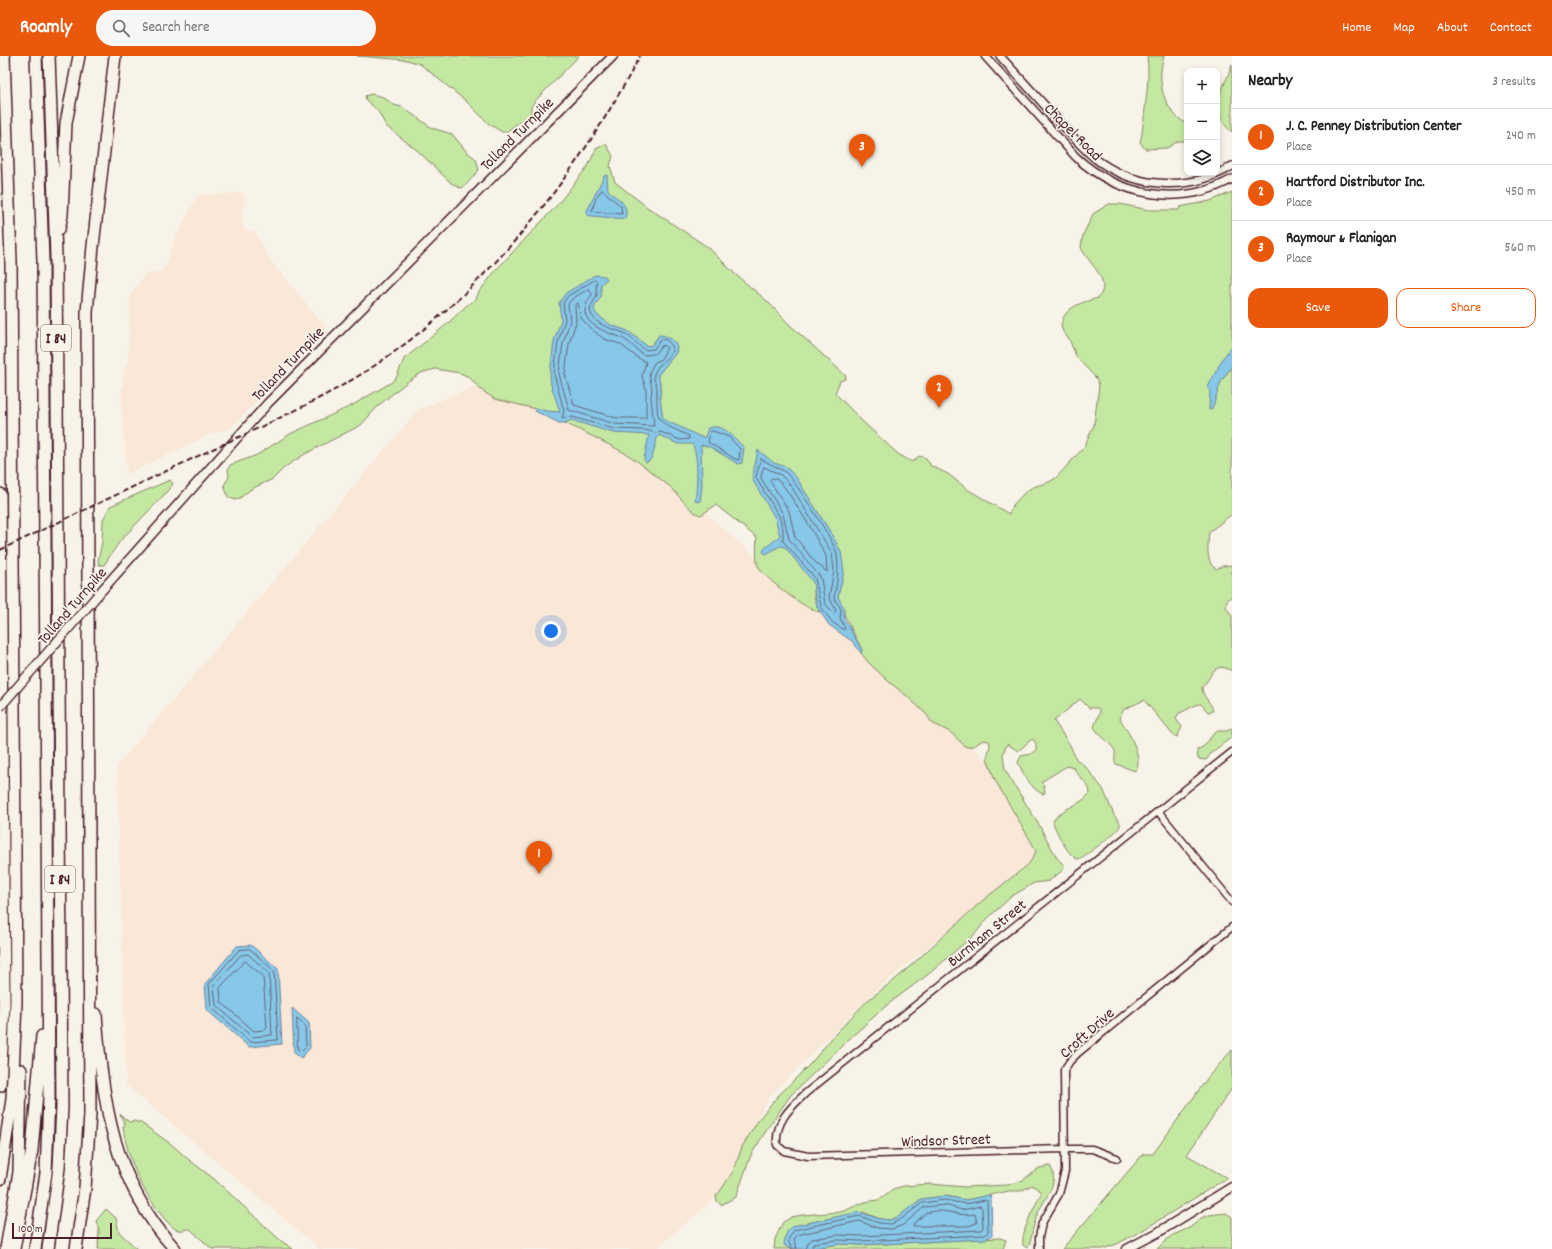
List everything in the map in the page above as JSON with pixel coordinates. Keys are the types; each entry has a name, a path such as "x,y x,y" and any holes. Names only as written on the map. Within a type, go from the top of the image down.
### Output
{"highway":[{"path":"0,1179 12,1099 16,1002 11,261 4,56"},
{"path":"35,1249 43,1202 48,1140 43,261 36,56"},
{"name":"I 84","path":"48,1249 57,1191 62,1119 55,241 49,56"},
{"path":"55,241 62,215 63,158 67,118 80,56"},
{"path":"76,1249 84,1201 89,1142 90,934 87,328 91,264 115,56"},
{"path":"0,494 4,996 0,1086"},
{"path":"90,934 101,1073 113,1136 122,1162 137,1196 153,1223 175,1249"},
{"path":"14,1249 24,1201 34,1130 40,1065 44,979 48,957"},
{"path":"6,1249 16,1199 20,1157 20,1020 16,1002"}],"main road":[{"name":"Tolland Turnpike","path":"0,707 268,403 613,56"},
{"path":"1127,1249 1231,1190"}],"street":[{"name":"Chapel Road","path":"985,56 1073,154 1102,177 1121,186 1146,194 1165,195 1190,194 1213,188 1232,179"},
{"name":"Chapel Road","path":"1000,56 1081,146 1096,159 1113,170 1133,178 1155,183 1172,184 1194,181 1217,174 1232,166"},
{"path":"1015,89 1023,81"},
{"path":"1073,154 1081,146"},
{"name":"Burnham Street","path":"777,1145 776,1136 778,1127 786,1113 807,1092 1232,752"},
{"path":"1158,810 1232,902"},
{"name":"Croft Drive","path":"1039,1249 1039,1237 1042,1223 1063,1184 1065,1171 1064,1070 1070,1061 1232,927"},
{"name":"Windsor Street","path":"777,1145 784,1151 808,1156 1092,1149 1117,1158"}],"shaded area":[{"path":"242,193 245,199 241,215 244,229 255,232 267,256 327,329 230,429 213,433 127,474 121,398 125,369 128,361 130,295 146,274 160,272 166,266 175,238 198,195"},
{"path":"478,385 633,449 988,762 1038,855 872,994 768,1098 724,1190 656,1249 320,1249 126,1085 117,766 418,410"}],"green space":[{"path":"357,56 579,56 534,102 531,107 531,115 506,132 502,132 489,124 466,101 420,64 407,60"},
{"path":"1147,56 1164,56 1161,85 1167,103 1172,111 1184,122 1184,141 1178,141 1167,148 1145,149 1140,142 1148,72"},
{"path":"1232,65 1232,132 1224,124 1220,117 1221,91"},
{"path":"372,94 383,97 394,105 402,107 432,128 452,134 467,152 476,159 479,170 464,187 460,188 451,183 418,151 386,126 378,111 366,100 365,96"},
{"path":"606,144 613,156 610,166 615,182 647,207 709,248 735,274 767,301 790,325 846,376 845,379 840,381 835,393 862,421 898,454 912,462 919,456 926,458 931,466 948,474 967,489 1009,514 1013,505 1025,492 1033,487 1056,478 1084,447 1094,425 1099,385 1096,378 1077,358 1069,339 1063,332 1061,326 1066,314 1070,310 1086,301 1098,298 1102,291 1103,285 1101,278 1081,247 1083,235 1093,214 1109,204 1120,204 1149,210 1179,210 1180,207 1210,201 1232,192 1232,514 1209,532 1208,553 1213,567 1217,569 1222,566 1232,565 1232,595 1227,601 1226,607 1232,616 1232,671 1220,667 1214,671 1202,687 1202,691 1213,711 1208,712 1201,704 1198,704 1178,714 1176,719 1182,727 1177,737 1173,735 1144,700 1123,710 1120,719 1137,752 1138,766 1135,771 1116,764 1114,749 1094,727 1100,712 1098,708 1089,708 1080,699 1054,721 1070,745 1076,759 1086,767 1103,789 1114,815 1120,823 1119,828 1116,831 1092,851 1078,859 1071,854 1059,837 1053,821 1061,813 1082,801 1090,793 1088,787 1074,768 1067,766 1041,782 1044,785 1044,794 1036,790 1028,781 1018,762 1021,756 1031,754 1036,750 1036,743 1032,739 1018,751 1007,744 1003,754 1005,770 1039,825 1057,858 1064,865 1063,870 1049,881 1034,883 1012,896 987,919 975,934 930,973 887,1005 791,1095 751,1155 736,1197 721,1205 717,1201 716,1196 734,1170 742,1147 759,1119 776,1098 811,1063 837,1032 868,1000 897,978 982,901 1029,864 1036,852 995,780 987,758 990,745 989,741 983,740 974,746 966,747 950,732 932,723 927,715 868,662 861,653 862,650 844,614 814,585 814,597 820,612 796,600 768,578 757,564 757,538 716,505 701,515 693,511 668,485 623,452 565,423 569,421 548,412 495,399 481,390 469,377 460,373 435,369 421,373 407,382 379,405 361,425 305,454 285,467 273,479 251,489 240,498 235,500 228,497 224,485 229,477 228,469 230,465 257,455 290,434 351,406 392,382 397,376 404,359 476,299 479,292 496,270 558,204 588,166 596,149"},
{"path":"170,480 173,484 165,494 120,541 104,565 99,565 98,561 102,542 103,520 110,506"},
{"path":"1232,728 1232,737 1212,752 1206,760 1198,759 1197,750 1203,747 1216,731 1227,731"},
{"path":"1232,1050 1232,1088 1187,1155 1227,1178 1143,1230 1117,1244 1103,1249 1062,1249 1143,1154 1153,1154 1209,1076"},
{"path":"120,1114 129,1122 134,1121 141,1123 171,1144 213,1178 280,1240 293,1249 212,1249 190,1229 178,1230 173,1228 155,1207 140,1182 125,1139 123,1127 125,1124"},
{"path":"1050,1166 1053,1172 1052,1185 1037,1215 1029,1246 1027,1248 1023,1245 1024,1232 1042,1192 1032,1185 1021,1191 1009,1191 966,1200 945,1196 921,1199 898,1217 890,1220 880,1219 863,1212 793,1226 785,1238 789,1248 796,1249 774,1249 775,1239 783,1222 792,1217 841,1212 865,1202 878,1200 893,1189 904,1186 930,1184 965,1187 1008,1185 1023,1180 1039,1168"},
{"path":"106,1209 116,1218 119,1232 137,1249 98,1249 99,1230 96,1221"},
{"path":"1226,1213 1232,1217 1232,1249 1157,1249 1171,1236 1191,1227 1201,1218 1209,1215"},
{"path":"1000,1238 1006,1240 1003,1249 809,1249 839,1244 861,1245"}],"water":[{"path":"607,175 608,190 624,205 626,209 625,219 592,216 586,213 604,176"},
{"path":"595,275 605,276 607,279 601,284 601,296 594,308 596,314 611,325 628,331 647,346 652,345 659,335 666,336 675,342 677,349 676,353 658,375 661,387 660,397 663,419 701,437 705,437 708,428 719,427 729,433 744,447 742,463 738,464 710,447 701,445 702,486 700,502 695,501 697,463 692,444 678,444 659,435 653,454 646,463 644,459 649,435 613,433 571,420 565,423 559,423 535,411 537,408 546,411 560,412 551,385 550,374 554,341 561,320 559,303 566,293"},
{"path":"1232,346 1232,366 1221,382 1212,409 1209,410 1210,392 1208,387 1223,358"},
{"path":"758,450 774,463 786,467 796,477 831,533 841,552 844,571 838,597 844,608 844,618 862,650 861,653 853,642 829,625 817,607 813,582 785,547 780,546 766,554 763,552 764,549 780,536 775,518 752,479"},
{"path":"251,945 278,969 282,1044 249,1047 207,1010 205,984 237,946"},
{"path":"292,1008 309,1023 310,1048 301,1058 294,1053"},
{"path":"989,1195 991,1197 992,1236 985,1239 861,1245 839,1244 809,1249 789,1248 784,1245 785,1237 793,1226 859,1212 880,1219 890,1220 898,1217 921,1199 945,1196 966,1200"}],"railway":[{"path":"0,550 316,400 374,366 416,336 455,303 526,228 558,187 587,145 615,101 640,56"}],"place":[{"name":"Raymour & Flanigan","path":"862,167"},
{"name":"Hartford Distributor Inc.","path":"939,408"},
{"name":"J. C. Penney Distribution Center","path":"539,874"}]}
